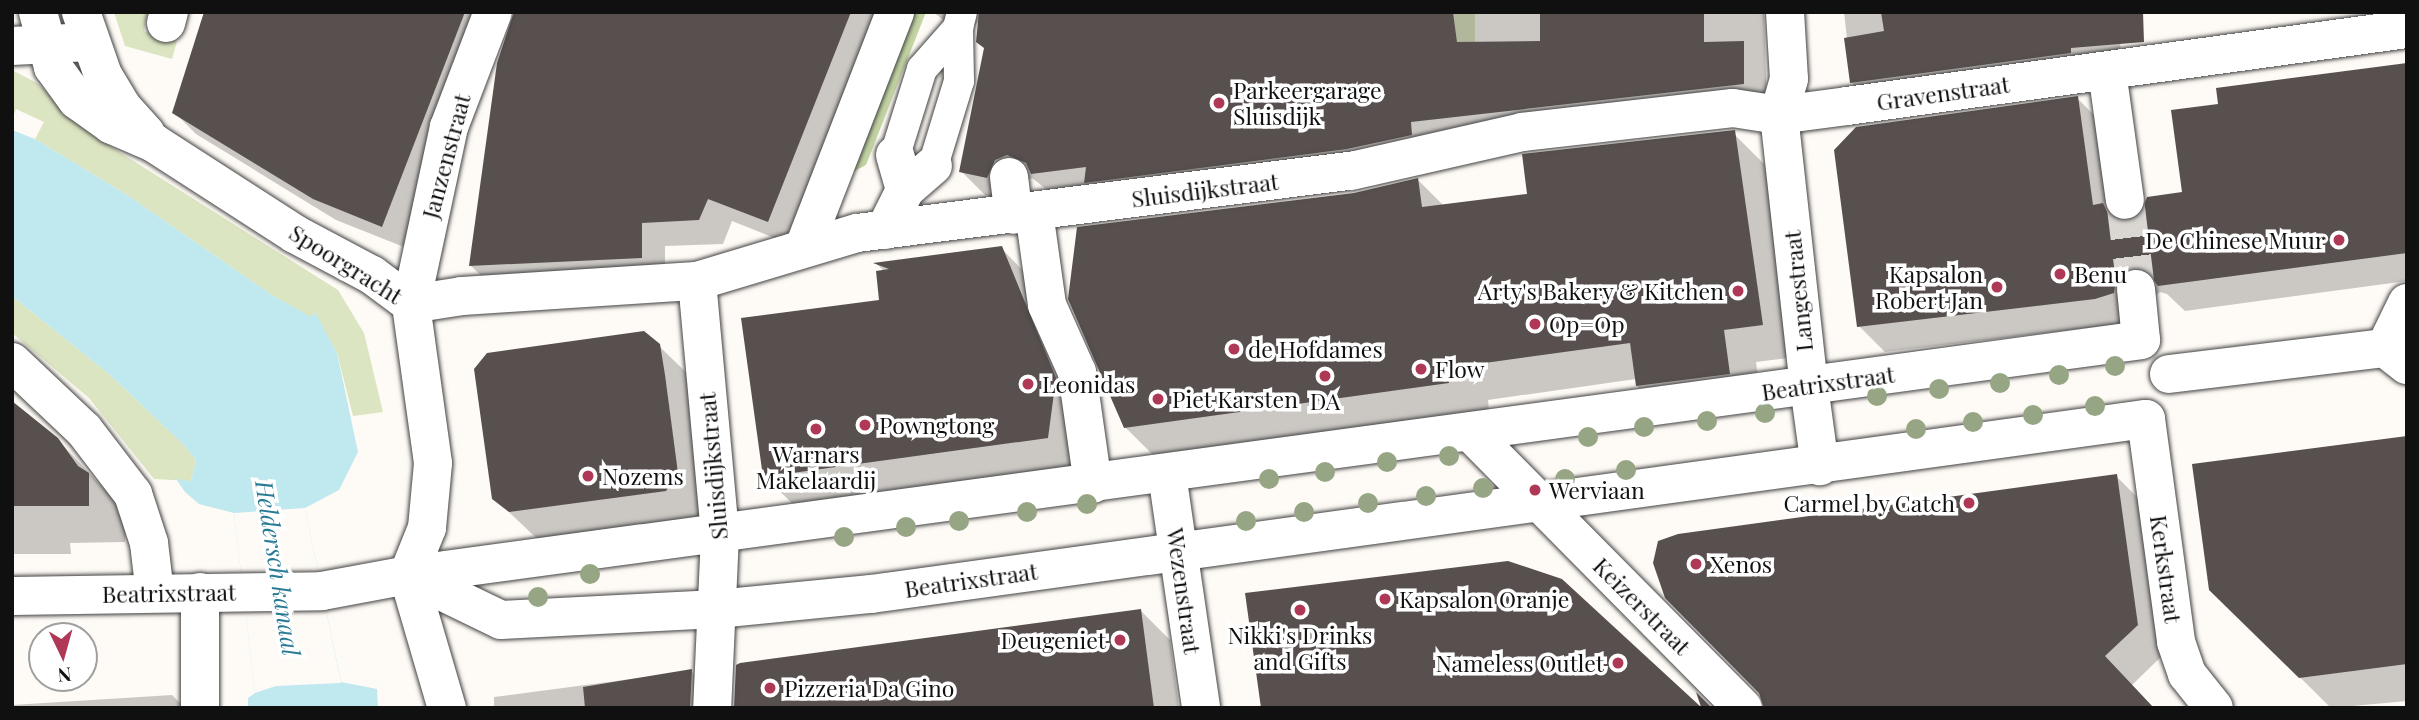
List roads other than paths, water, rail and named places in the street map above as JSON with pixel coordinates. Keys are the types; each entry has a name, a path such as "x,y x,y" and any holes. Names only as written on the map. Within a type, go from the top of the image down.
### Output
{"street":[{"name":"Janzenstraat","path":"411,304 449,127 493,12"},
{"path":"804,247 895,12"},
{"name":"Langestraat","path":"1785,12 1789,79 1779,115 1809,386 1821,466"},
{"name":"Spoorgracht","path":"154,143 122,107 85,27 31,34 77,100 112,125 154,143 295,234 372,275 411,304 433,463 427,527 408,576"},
{"name":"Gravenstraat","path":"1779,115 2407,29"},
{"path":"2107,71 2124,200"},
{"name":"Sluisdijkstraat","path":"411,304 462,296 697,281 804,247 885,230 1351,171 1522,132 1733,108 1779,115"},
{"path":"885,230 912,168"},
{"path":"1009,177 1024,214 1047,305 1077,372 1093,484"},
{"name":"Sluisdijkstraat","path":"697,281 720,535 712,708"},
{"path":"2136,289 2141,340 2169,374"},
{"path":"2169,374 2396,356 2407,303"},
{"name":"Beatrixstraat","path":"12,596 322,591 408,576 2141,340"},
{"path":"12,362 84,430 132,494 149,543 155,593"},
{"path":"2146,419 2169,374"},
{"name":"Beatrixstraat","path":"408,576 501,621 717,609 871,594 1178,550 1821,466 2146,419"},
{"name":"Kerkstraat","path":"2146,419 2176,642 2187,674 2214,708"},
{"path":"1470,432 1541,503"},
{"name":"Wezenstraat","path":"1167,474 1201,708"},
{"name":"Keizerstraat","path":"1541,503 1743,708"},
{"path":"408,576 447,708"},
{"path":"200,592 200,708"}],"lane":[{"path":"912,168 959,81 960,20"}],"water":[{"name":"Heldersch kanaal","path":"12,130 35,139 127,195 272,295 311,317 315,312 337,353 358,452 339,490 305,508 341,682 377,689 378,708 248,708 248,698 255,693 234,513 199,504 185,492 176,479 191,481 196,460 184,445 109,374 12,296"}],"tunnel":[{"path":"2125,200 2136,289"}],"place":[{"name":"Parkeergarage Sluisdijk","path":"1219,103"},
{"name":"De Chinese Muur","path":"2339,240"},
{"name":"Benu","path":"2060,274"},
{"name":"Kapsalon Robert Jan","path":"1997,287"},
{"name":"Arty's Bakery & Kitchen","path":"1738,291"},
{"name":"Op=Op","path":"1535,324"},
{"name":"de Hofdames","path":"1234,349"},
{"name":"Flow","path":"1421,369"},
{"name":"DA","path":"1325,376"},
{"name":"Leonidas","path":"1028,384"},
{"name":"Piet Karsten","path":"1158,399"},
{"name":"Powngtong","path":"865,425"},
{"name":"Warnars Makelaardij","path":"816,429"},
{"name":"Nozems","path":"588,476"},
{"name":"Werviaan","path":"1535,490"},
{"name":"Carmel by Catch","path":"1969,503"},
{"name":"Xenos","path":"1696,564"},
{"name":"Kapsalon Oranje","path":"1385,599"},
{"name":"Nikki's Drinks and Gifts","path":"1300,610"},
{"name":"Deugeniet","path":"1120,640"},
{"name":"Nameless Outlet","path":"1618,663"},
{"name":"Pizzeria Da Gino","path":"770,688"}]}
